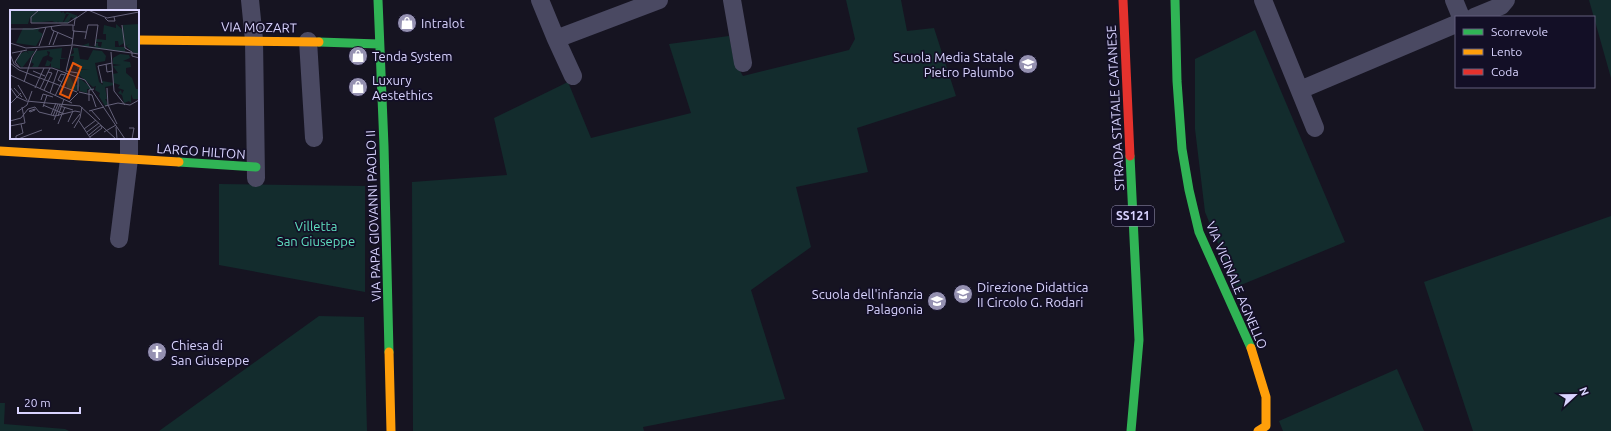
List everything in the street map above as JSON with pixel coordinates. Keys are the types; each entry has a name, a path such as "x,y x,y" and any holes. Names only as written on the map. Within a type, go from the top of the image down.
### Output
{"street":[{"path":"250,0 254,40 256,173"},
{"name":"VIA PAPA GIOVANNI PAOLO II","path":"378,0 384,146 391,431"},
{"path":"540,0 573,76"},
{"path":"556,39 659,0"},
{"path":"732,0 743,63"},
{"name":"STRADA STATALE CATANESE","path":"1123,0 1139,340 1131,431"},
{"name":"VIA VICINALE AGNELLO","path":"1175,0 1177,80 1182,149 1189,190 1199,232 1253,353 1266,396 1266,426 1258,431"},
{"path":"1263,0 1315,128"},
{"path":"1454,0 1461,16"},
{"path":"1476,16 1501,6 1506,0"},
{"path":"1300,90 1455,24"},
{"name":"VIA MOZART","path":"139,40 254,40 379,44"},
{"path":"308,41 314,138"},
{"path":"119,239 129,159 129,139"},
{"name":"LARGO HILTON","path":"0,151 129,159 256,173"}],"green space":[{"path":"846,0 901,0 907,31 934,28 956,96 857,128 868,172 796,187 811,247 751,290 785,399 643,427 644,431 413,431 412,182 507,175 494,118 568,82 591,138 691,113 669,44 729,36 734,61 743,76 849,50 855,39"},
{"path":"1589,0 1611,0 1611,78 1595,21 1595,16 1594,16"},
{"path":"1255,30 1345,242 1236,287 1205,212 1195,129 1195,59"},
{"name":"Villetta San Giuseppe","path":"219,184 365,186 365,292 219,265"},
{"path":"1611,216 1611,431 1473,431 1424,282"},
{"path":"319,316 364,317 367,431 159,431"},
{"path":"1397,369 1424,431 1283,431 1279,421"},
{"path":"0,403 5,403 4,424 65,429 69,431 0,431"}],"traffic: fast":[{"path":"378,0 384,146 389,352"},
{"path":"1175,0 1177,81 1182,149 1189,190 1199,232 1251,348"},
{"path":"319,42 379,44"},
{"path":"1130,156 1139,340 1131,431"},
{"path":"179,162 256,167"}],"traffic: slow":[{"path":"139,40 319,42"},
{"path":"0,151 179,162"},
{"path":"1251,348 1266,397 1266,426 1258,431"},
{"path":"389,352 391,431"}],"traffic: jam":[{"path":"1123,0 1130,156"}],"place":[{"name":"Intralot","path":"407,23"},
{"name":"Tenda System","path":"358,56"},
{"name":"Scuola Media Statale Pietro Palumbo","path":"1028,64"},
{"name":"Luxury Aestethics","path":"358,87"},
{"name":"Direzione Didattica II Circolo G. Rodari","path":"963,294"},
{"name":"Scuola dell'infanzia Palagonia","path":"937,301"},
{"name":"Chiesa di San Giuseppe","path":"157,352"}]}
